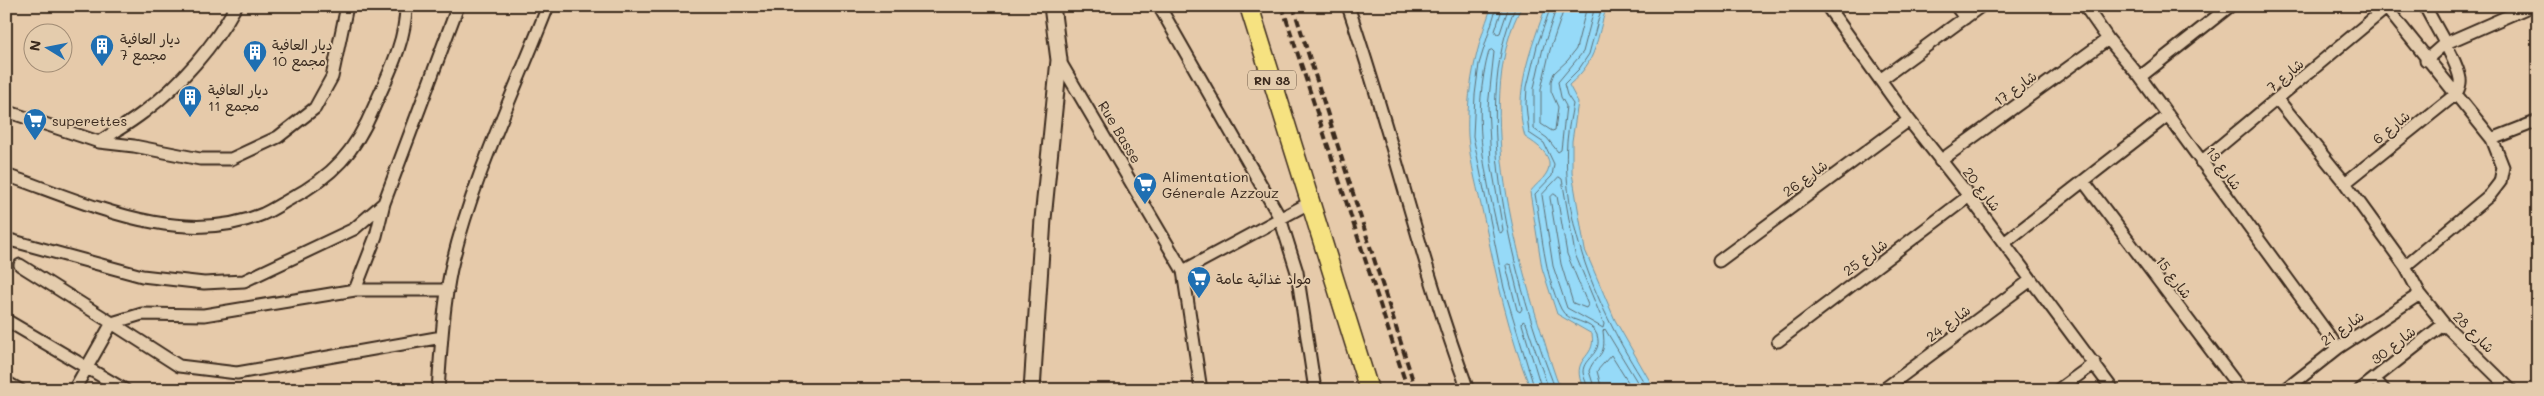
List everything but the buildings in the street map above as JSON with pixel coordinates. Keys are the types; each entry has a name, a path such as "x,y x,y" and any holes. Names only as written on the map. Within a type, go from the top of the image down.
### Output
{"main road":[{"name":"RN 38","path":"1248,6 1369,390"}],"street":[{"path":"99,142 144,112 184,76 222,30 236,6"},
{"path":"6,111 99,142 134,146 200,159 231,159 278,137 315,108 332,77 342,38 347,6"},
{"path":"6,175 119,214 166,225 228,224 262,214 302,192 333,171 354,147 390,71 406,24 406,6"},
{"path":"355,290 376,236 384,203 458,6"},
{"path":"438,390 448,290 467,212 548,6"},
{"path":"1032,390 1043,219 1059,60 1052,6"},
{"path":"1159,6 1280,218 1297,272 1315,390"},
{"path":"1348,6 1371,72 1433,286 1468,390"},
{"name":"شارع 20","path":"1827,6 1909,120 2004,242 2030,280 2114,390"},
{"path":"1956,6 1965,18"},
{"path":"1880,80 1981,6"},
{"name":"شارع 13","path":"2085,6 2108,39 2140,77 2338,348"},
{"path":"2140,77 2230,6"},
{"path":"2425,6 2460,79 2456,94"},
{"path":"2426,60 2444,44 2531,6"},
{"path":"2386,7 2426,60 2492,139 2503,166 2496,189 2405,266"},
{"name":"شارع 7","path":"2201,162 2278,100 2386,7"},
{"name":"شارع 17","path":"1940,161 2108,39"},
{"name":"Rue Basse","path":"1059,60 1184,271 1201,390"},
{"name":"شارع 6","path":"2344,183 2456,94"},
{"name":"شارع 28","path":"2278,100 2344,183 2405,266 2420,294 2444,324 2511,390"},
{"path":"2004,242 2084,182 2168,115"},
{"name":"شارع 26","path":"1719,261 1909,120"},
{"path":"2492,139 2538,120"},
{"name":"شارع 15","path":"2084,182 2241,390"},
{"name":"شارع 25","path":"1778,341 1969,196"},
{"path":"1184,271 1311,202"},
{"path":"6,238 142,276 204,283 244,281 354,229 384,203"},
{"path":"20,265 179,366 237,373 442,337"},
{"name":"شارع 24","path":"1883,390 2030,280"},
{"path":"74,390 112,323 142,314 204,315 355,290 448,290"},
{"name":"شارع 21","path":"2285,390 2338,348 2420,294"},
{"path":"6,320 125,390"},
{"name":"شارع 30","path":"2360,390 2444,324"},
{"path":"2058,390 2095,363"},
{"path":"2374,379 2384,390"},
{"path":"6,382 20,390"}],"water":[{"path":"1492,6 1522,6 1508,42 1501,83 1500,127 1503,172 1521,262 1532,303 1561,390 1531,390 1516,348 1504,305 1470,156 1468,119 1470,86 1481,37"},
{"path":"1546,6 1607,6 1591,58 1579,76 1569,85 1578,102 1572,141 1572,173 1585,250 1615,320 1655,390 1584,390 1579,370 1591,349 1592,334 1557,314 1542,268 1530,192 1543,179 1549,168 1549,162 1544,152 1525,137 1521,104 1525,70"}],"railway":[{"path":"1282,6 1408,390"},
{"path":"1293,6 1416,390"}],"place":[{"name":"ديار العافية مجمع 7","path":"102,67"},
{"name":"ديار العافية مجمع 10","path":"255,73"},
{"name":"ديار العافية مجمع 11","path":"190,118"},
{"name":"superettes","path":"35,141"},
{"name":"Alimentation Génerale Azzouz","path":"1145,205"},
{"name":"مواد غذائية عامة","path":"1199,299"}]}
